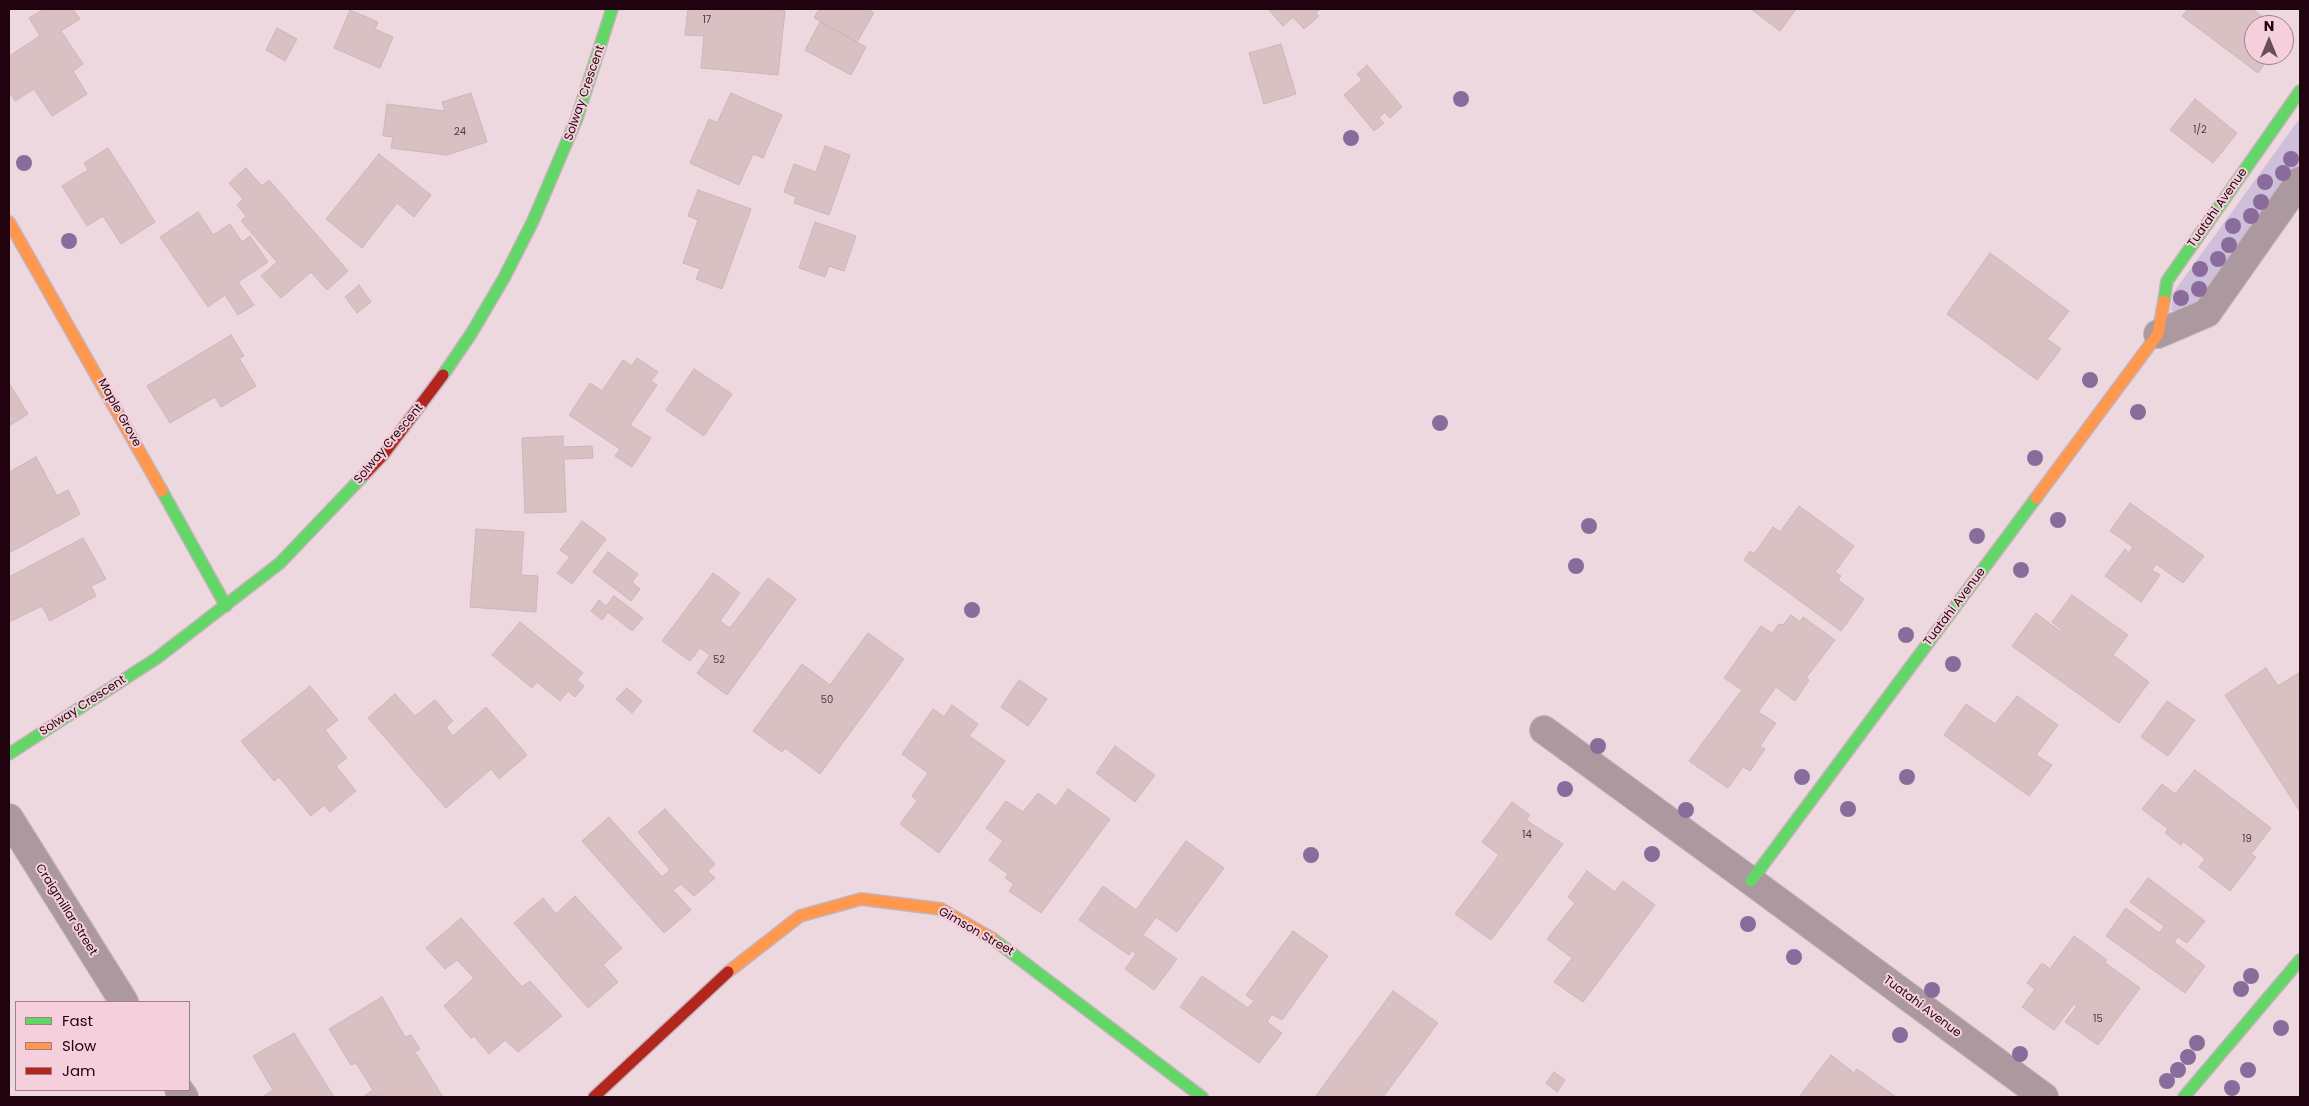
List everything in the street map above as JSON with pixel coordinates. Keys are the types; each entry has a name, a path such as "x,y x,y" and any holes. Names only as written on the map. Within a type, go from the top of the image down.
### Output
{"street":[{"name":"Solway Crescent","path":"9,754 157,658 280,563 383,455 424,402 471,334 529,229 560,162 594,71 612,9"},
{"name":"Tuatahi Avenue","path":"1751,881 2158,334 2167,281 2300,91"},
{"path":"2158,334 2207,313 2300,181"},
{"name":"Maple Grove","path":"9,222 110,394 226,606"},
{"name":"Tuatahi Avenue","path":"1544,730 2044,1097"},
{"name":"Craigmillar Street","path":"9,818 123,1001"},
{"name":"Gimson Street","path":"594,1097 740,961 800,916 861,899 941,909 1003,945 1202,1097"},
{"path":"2184,1097 2300,960"}],"shaded area":[{"path":"2300,118 2300,163 2194,309 2181,315 2171,310 2173,293"}],"building":[{"path":"44,9 73,9 80,19 61,31 83,64 73,71 87,94 52,116 34,89 15,101 9,91 9,56 40,36 29,18"},
{"path":"688,9 763,9 785,11 778,75 701,68 704,36 685,35"},
{"path":"819,9 867,9 874,13 857,42 814,18"},
{"path":"1268,9 1320,9 1316,13 1319,16 1304,29 1293,17 1283,26"},
{"path":"1751,9 1796,9 1780,31"},
{"path":"2188,9 2257,9 2255,11 2260,15 2244,15 2244,62 2182,16"},
{"path":"350,10 378,22 375,29 393,37 380,68 334,48"},
{"path":"820,22 866,47 851,75 805,50"},
{"path":"277,28 297,39 285,61 266,50"},
{"path":"1281,44 1296,94 1264,104 1249,53"},
{"path":"1367,65 1402,107 1390,118 1385,112 1379,118 1384,123 1374,131 1344,95 1362,80 1357,74"},
{"path":"2247,65 2264,65 2258,73"},
{"path":"471,93 487,142 447,155 391,148 393,137 383,136 387,104 445,111 442,102"},
{"path":"731,93 782,115 763,158 753,154 739,185 690,163 709,119 717,123"},
{"path":"2195,99 2237,133 2213,163 2170,130"},
{"path":"825,146 850,155 829,215 794,203 796,197 784,192 794,164 816,172"},
{"path":"108,148 155,222 121,244 103,216 87,226 62,186 88,170 84,163"},
{"path":"379,154 431,195 414,217 397,203 362,248 326,219"},
{"path":"246,168 262,186 269,180 348,271 327,290 311,272 281,298 261,276 277,262 241,221 246,216 237,205 243,199 229,183"},
{"path":"698,190 751,209 722,289 696,279 700,269 683,263 698,220 688,216"},
{"path":"198,212 213,235 230,224 242,242 250,236 268,262 238,282 254,305 238,315 225,295 208,307 160,237"},
{"path":"815,222 856,236 844,271 829,266 825,277 799,268"},
{"path":"1990,253 2069,311 2047,339 2061,349 2037,380 1947,314"},
{"path":"359,285 371,302 357,313 345,297"},
{"path":"231,335 244,356 239,358 256,386 221,407 215,397 170,423 147,386"},
{"path":"637,358 658,372 651,381 657,385 630,425 651,438 632,467 615,456 620,449 569,415 590,383 602,391 623,360 632,366"},
{"path":"694,369 732,394 704,436 666,410"},
{"path":"9,383 28,414 9,426"},
{"path":"563,436 563,447 592,446 593,458 564,459 566,512 525,513 522,438"},
{"path":"36,457 57,496 68,490 80,514 9,553 9,499 11,497 9,492 9,472"},
{"path":"2130,503 2204,556 2183,583 2156,564 2152,570 2160,575 2141,602 2105,576 2125,549 2129,553 2133,547 2110,531"},
{"path":"1799,506 1854,546 1835,572 1841,576 1838,580 1864,599 1841,631 1744,560 1750,551 1754,554 1773,527 1780,532"},
{"path":"582,521 606,539 572,584 557,573 570,557 560,550"},
{"path":"476,529 524,532 521,575 538,576 536,612 470,607"},
{"path":"83,538 106,579 91,586 96,596 50,621 42,606 9,622 9,577"},
{"path":"608,552 638,574 632,582 640,589 631,601 593,572"},
{"path":"713,573 740,593 720,621 730,628 768,578 796,599 727,695 697,673 710,655 700,648 690,661 662,641"},
{"path":"2072,595 2128,635 2113,655 2149,682 2119,723 2012,646 2036,613 2061,632 2062,630 2052,622"},
{"path":"614,596 643,618 632,631 608,612 602,620 591,611 599,600 606,606"},
{"path":"1791,615 1800,622 1803,617 1835,640 1806,678 1809,680 1795,701 1776,687 1758,712 1776,723 1760,746 1765,749 1750,771 1743,767 1728,788 1689,761 1742,690 1724,678 1761,626 1772,633 1779,624 1783,625"},
{"path":"520,622 583,673 577,680 584,686 575,697 568,691 560,701 537,682 532,688 492,655"},
{"path":"868,633 904,659 820,774 785,748 782,752 753,731 802,664 830,685"},
{"path":"2266,668 2278,686 2300,672 2299,810 2225,695"},
{"path":"1019,680 1047,699 1028,726 1001,707"},
{"path":"310,686 338,720 325,730 347,758 336,766 356,791 330,812 324,805 311,816 279,777 274,781 241,741"},
{"path":"627,688 642,701 632,713 616,699"},
{"path":"395,694 415,716 435,700 453,721 446,727 453,736 486,707 527,755 499,779 491,769 446,808 368,718"},
{"path":"2017,696 2058,725 2036,755 2052,765 2029,796 1944,735 1966,704 1995,724"},
{"path":"2167,701 2195,720 2168,756 2141,737"},
{"path":"952,705 978,724 969,736 1005,761 939,853 900,824 917,801 912,796 928,773 902,754 933,709 944,717"},
{"path":"1115,746 1155,775 1135,802 1096,773"},
{"path":"2195,770 2271,828 2251,854 2256,857 2230,891 2199,867 2205,859 2183,841 2181,845 2165,833 2168,829 2142,809 2162,784 2175,794"},
{"path":"1068,789 1110,819 1041,913 1009,891 1014,884 1005,878 1008,874 989,860 1003,841 986,828 1006,801 1023,812 1038,793 1056,806"},
{"path":"1512,802 1530,815 1526,820 1563,844 1491,940 1455,914 1499,855 1482,842"},
{"path":"665,809 715,864 708,871 715,878 694,896 681,884 673,890 691,910 664,933 582,841 609,817 662,877 670,870 638,832"},
{"path":"1186,841 1224,868 1177,932 1156,917 1143,935 1177,959 1154,990 1125,969 1136,954 1132,951 1129,955 1079,920 1103,886 1136,910"},
{"path":"1587,871 1615,892 1623,881 1655,905 1583,1002 1554,982 1572,958 1547,939 1575,903 1568,897"},
{"path":"2148,878 2205,921 2187,943 2178,937 2174,942 2205,966 2185,993 2106,936 2126,908 2159,933 2164,926 2130,902"},
{"path":"575,896 622,948 603,965 618,982 588,1008 514,923 543,898 556,914"},
{"path":"461,918 522,987 530,981 562,1016 518,1052 505,1040 489,1054 474,1036 471,1038 444,1006 474,978 457,960 445,969 426,948"},
{"path":"1293,931 1328,956 1282,1020 1272,1014 1267,1022 1282,1033 1259,1063 1180,1007 1202,976 1248,1008 1254,1001 1246,995"},
{"path":"2074,936 2107,960 2104,962 2140,988 2098,1045 2065,1022 2077,1006 2074,1004 2054,1030 2022,1007 2035,989 2027,983 2042,963 2050,969"},
{"path":"1393,991 1438,1023 1383,1097 1315,1097"},
{"path":"382,997 405,1037 411,1035 420,1049 415,1052 443,1097 364,1096 373,1090 356,1063 351,1065 329,1029"},
{"path":"294,1033 334,1097 262,1097 273,1090 253,1056"},
{"path":"1831,1055 1854,1073 1857,1069 1896,1097 1799,1097"},
{"path":"1554,1072 1565,1080 1557,1092 1546,1083"}],"traffic: fast":[{"path":"443,375 471,334 504,278 533,221 577,118 612,9"},
{"path":"2164,301 2167,281 2300,91"},
{"path":"9,754 157,658 280,563 364,475"},
{"path":"162,491 226,606"},
{"path":"1751,881 2036,498"},
{"path":"993,939 1202,1097"},
{"path":"2184,1097 2300,960"}],"traffic: slow":[{"path":"9,222 162,491"},
{"path":"2036,498 2158,334 2164,301"},
{"path":"728,972 800,916 861,899 941,909 993,939"}],"traffic: jam":[{"path":"364,475 383,455 443,375"},
{"path":"594,1097 728,972"}]}
